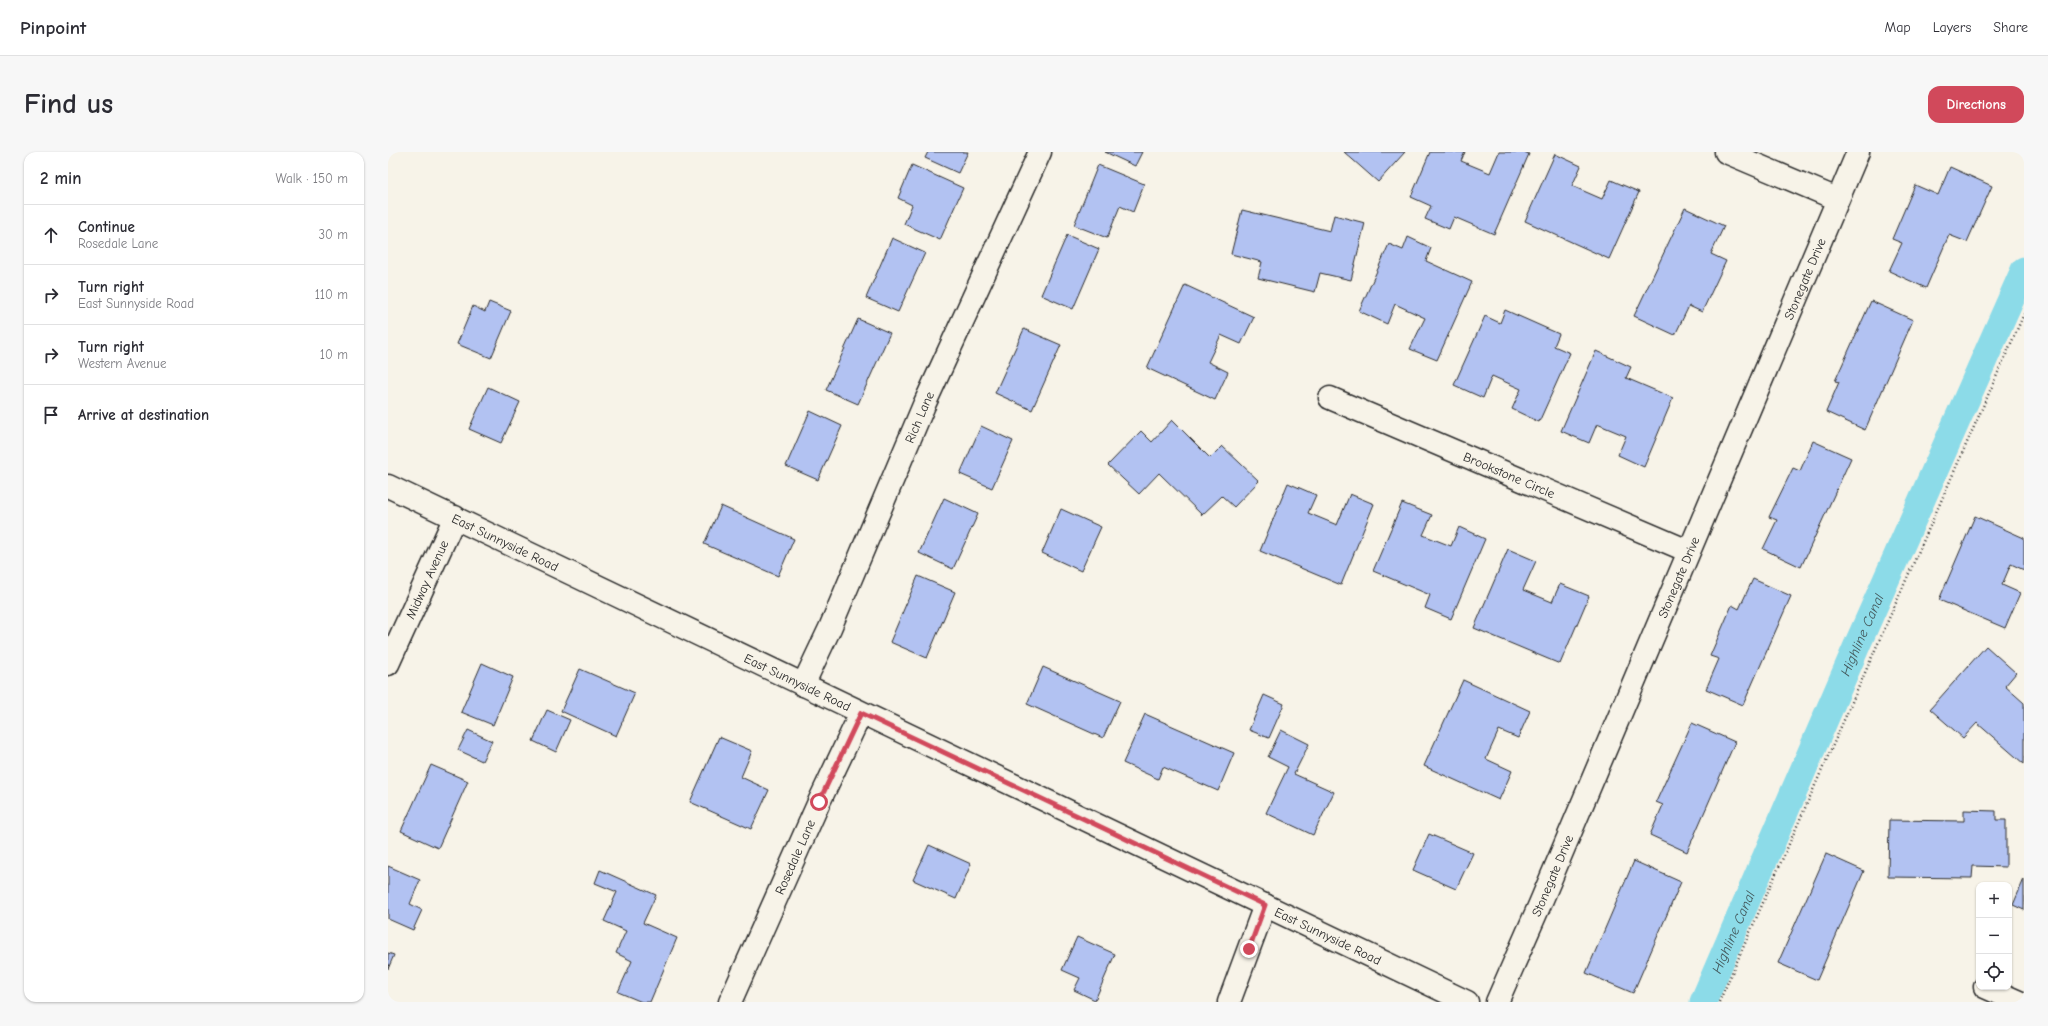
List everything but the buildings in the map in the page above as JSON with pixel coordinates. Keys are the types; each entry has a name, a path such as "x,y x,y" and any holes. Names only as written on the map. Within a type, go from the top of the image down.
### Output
{"street":[{"name":"Rich Lane","path":"803,685 830,628 924,405 1040,152"},
{"path":"1726,152 1837,199"},
{"name":"Stonegate Drive","path":"1497,1002 1540,904 1858,152"},
{"name":"Brookstone Circle","path":"1330,398 1688,551"},
{"name":"East Sunnyside Road","path":"388,486 1467,1002"},
{"name":"Midway Avenue","path":"388,664 455,517"},
{"name":"Rosedale Lane","path":"730,1002 819,802 861,713"},
{"path":"1229,1002 1265,905"},
{"path":"1991,990 2018,1002"}],"path":[{"path":"1719,1002 2024,314"}],"waterway":[{"name":"Highline Canal","path":"1703,1002 1858,643 2024,270"}],"route":[{"path":"819,802 861,713 1265,905 1249,949"}]}
